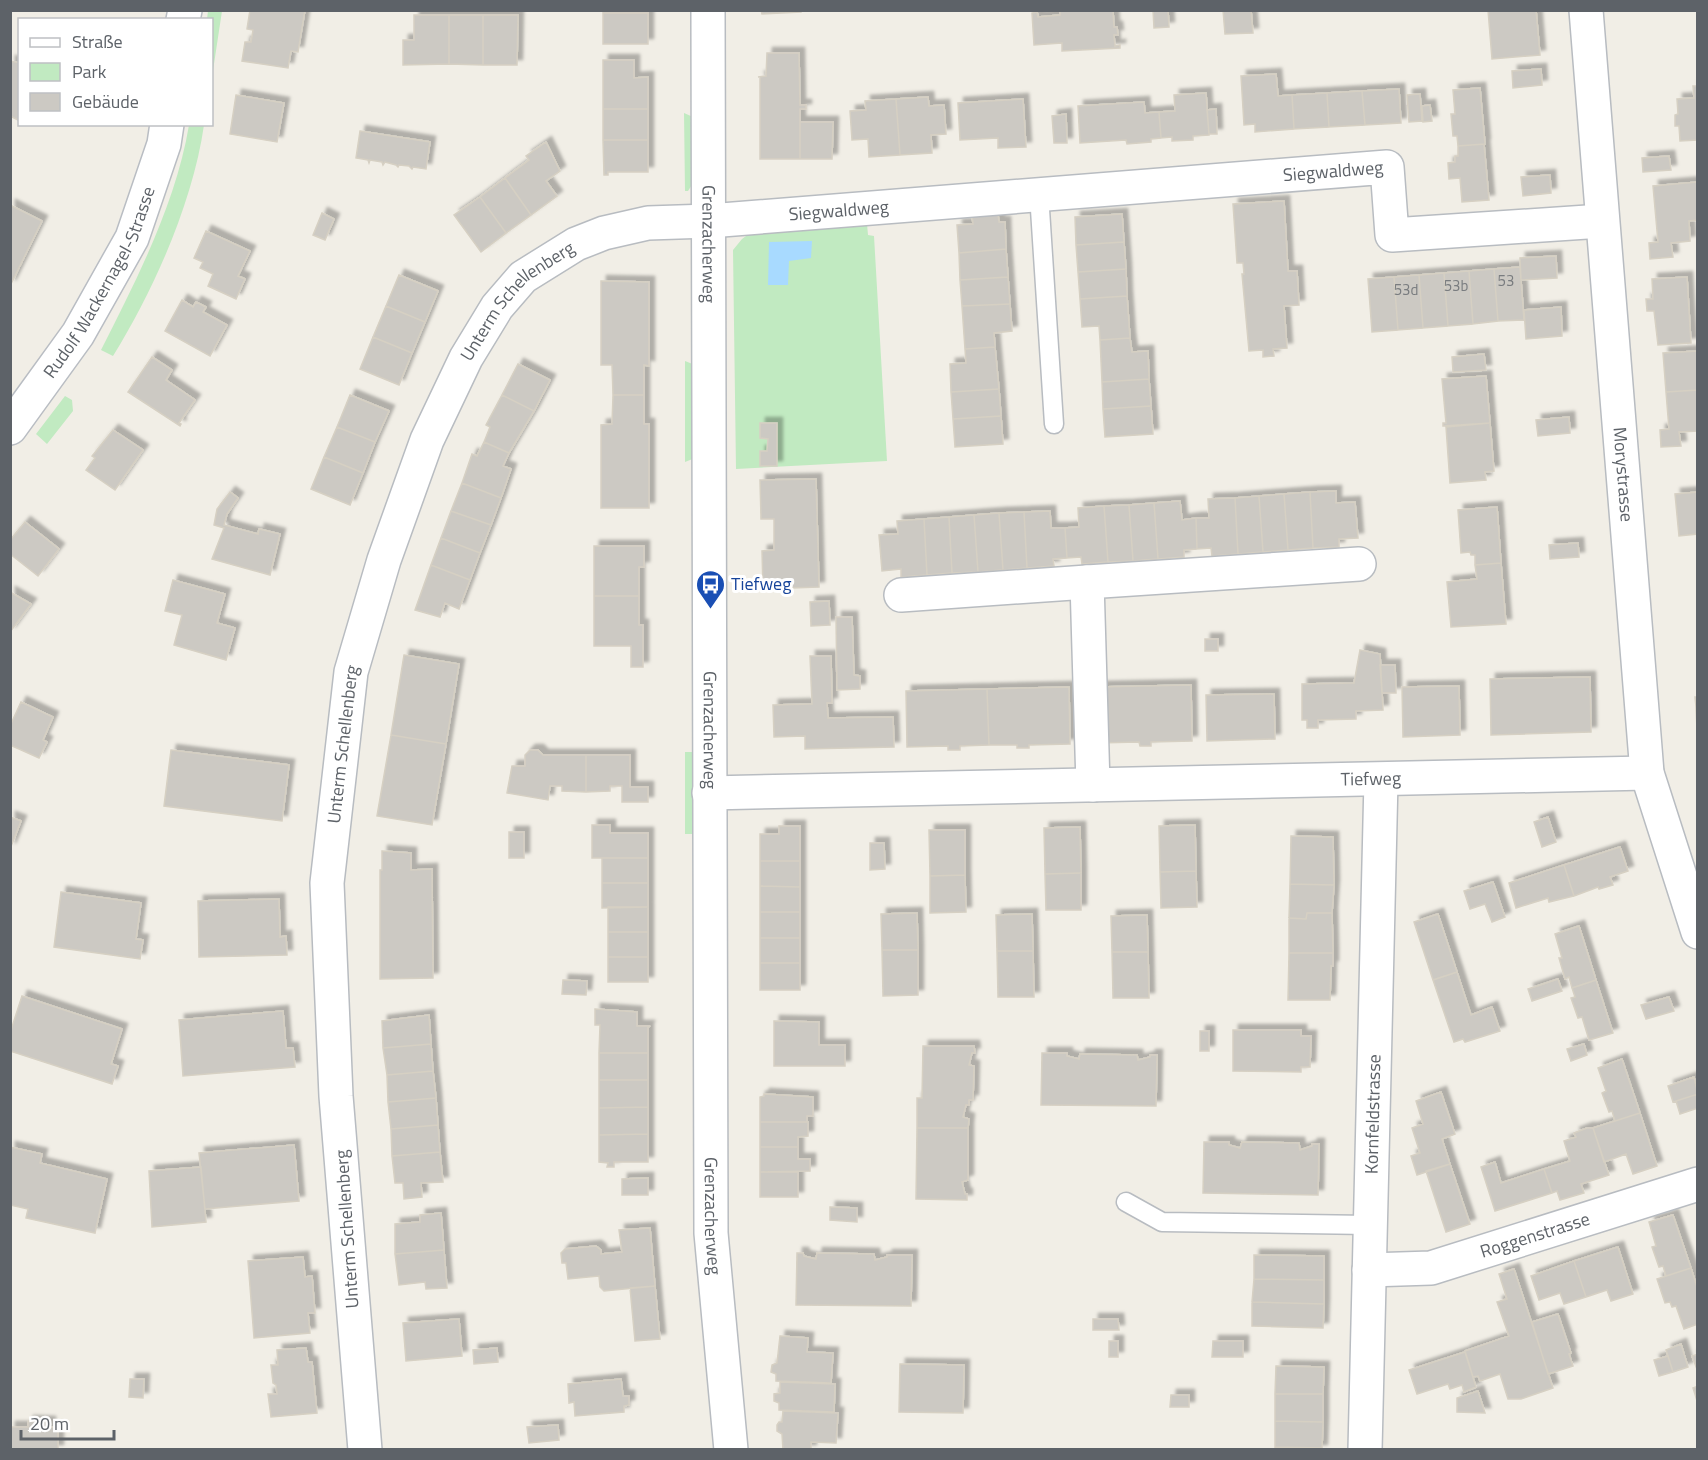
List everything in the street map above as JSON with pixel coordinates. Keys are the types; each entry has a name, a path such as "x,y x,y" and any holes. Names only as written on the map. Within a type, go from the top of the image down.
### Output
{"street":[{"name":"Grenzacherweg","path":"708,10 711,1233 731,1449"},
{"name":"Morystrasse","path":"1586,10 1647,773 1698,932"},
{"name":"Rudolf Wackernagel-Strasse","path":"10,428 78,334 132,238 164,144 167,126"},
{"name":"Siegwaldweg","path":"709,221 1387,167 1392,235 1602,221"},
{"name":"Unterm Schellenberg","path":"365,1449 336,1096 327,883 351,672 384,560 427,440 466,358 497,307 523,277 576,244 604,232 648,223 709,221"},
{"path":"901,595 1359,564"},
{"path":"1087,582 1093,785"},
{"name":"Tiefweg","path":"709,792 1647,773"},
{"name":"Kornfeldstrasse","path":"1365,1449 1381,780"},
{"name":"Roggenstrasse","path":"1369,1270 1431,1268 1698,1184"}],"lane":[{"path":"1039,194 1054,424"},
{"path":"1126,1202 1162,1222 1369,1225"}],"green space":[{"path":"208,11 222,11 213,70 213,18 207,18"},
{"path":"684,113 693,117 695,180 688,191 685,191"},
{"path":"189,126 204,126 191,184 170,245 143,303 113,356 101,350 154,240 183,154"},
{"path":"866,213 868,235 874,236 887,461 736,469 733,250 742,239 765,222"},
{"path":"685,361 695,365 695,458 685,462"},
{"path":"65,396 72,400 73,411 47,444 36,434"},
{"path":"685,752 694,752 695,834 685,834"}],"water":[{"path":"812,241 811,258 789,261 788,285 768,285 769,242"}],"building":[{"path":"250,10 305,10 298,52 291,51 288,68 242,61 245,42 251,42 253,30 247,29"},
{"path":"603,10 648,10 648,13 603,13"},
{"path":"761,10 801,10 801,12 762,14"},
{"path":"1060,10 1113,10 1114,27 1117,27 1118,35 1114,35 1115,46 1120,45 1120,48 1062,51 1062,43 1034,45 1032,13 1037,12 1038,17 1060,15"},
{"path":"1153,10 1168,10 1169,27 1154,28"},
{"path":"1223,10 1251,10 1253,33 1225,34"},
{"path":"1488,10 1536,10 1540,55 1492,59"},
{"path":"603,13 648,13 648,44 603,44"},
{"path":"414,15 449,15 449,64 403,65 403,40 414,40"},
{"path":"449,15 483,15 483,65 449,64"},
{"path":"483,15 518,15 517,65 483,65"},
{"path":"767,53 799,53 800,105 806,105 806,109 800,109 800,159 760,159 760,77 758,77 766,76"},
{"path":"603,60 634,60 634,78 648,77 648,109 603,109"},
{"path":"10,61 18,63 18,120 10,116"},
{"path":"1541,69 1542,85 1513,88 1512,71"},
{"path":"1276,74 1278,96 1292,95 1294,129 1255,132 1255,124 1244,125 1241,76"},
{"path":"1693,86 1698,86 1698,140 1680,141 1679,126 1675,126 1675,115 1678,114 1677,99 1694,98"},
{"path":"1480,88 1485,144 1458,146 1457,136 1453,136 1451,114 1455,114 1453,90"},
{"path":"1399,89 1401,123 1365,125 1362,91"},
{"path":"1362,91 1365,125 1329,127 1327,93"},
{"path":"1206,93 1209,135 1193,136 1193,140 1172,141 1172,137 1161,138 1159,112 1175,111 1174,95"},
{"path":"1327,93 1329,127 1294,129 1292,95"},
{"path":"1420,94 1422,121 1409,122 1407,95"},
{"path":"236,95 284,103 277,142 230,134"},
{"path":"928,97 929,106 944,105 946,134 931,135 932,153 900,155 896,99"},
{"path":"896,99 900,155 869,157 868,139 852,140 850,111 866,110 865,101"},
{"path":"1023,99 1026,147 998,148 998,138 960,140 958,103"},
{"path":"1144,102 1145,113 1159,112 1161,138 1151,139 1151,142 1127,144 1126,140 1080,143 1078,106"},
{"path":"1430,105 1432,121 1423,122 1422,106"},
{"path":"603,109 648,109 648,140 603,140"},
{"path":"1216,109 1217,134 1209,134 1207,110"},
{"path":"1066,114 1067,143 1054,143 1052,116"},
{"path":"800,122 833,122 832,159 800,159"},
{"path":"360,131 430,142 426,169 413,167 412,169 409,166 399,165 398,167 385,162 383,165 382,162 370,160 369,163 368,160 356,158"},
{"path":"603,140 648,140 648,172 608,172 608,175 604,175"},
{"path":"546,142 560,171 546,181 557,196 531,215 505,178 529,160 526,156"},
{"path":"1484,144 1489,200 1462,202 1460,178 1449,179 1448,163 1455,162 1455,156 1458,156 1458,146"},
{"path":"1669,156 1671,170 1643,172 1642,158"},
{"path":"1550,175 1551,193 1523,196 1521,177"},
{"path":"505,178 531,215 506,233 480,197"},
{"path":"1697,182 1698,220 1689,221 1690,241 1671,243 1673,257 1650,259 1649,243 1658,242 1653,186"},
{"path":"480,197 506,233 481,252 454,215"},
{"path":"1284,201 1288,271 1297,271 1299,305 1284,306 1287,348 1273,349 1274,356 1263,357 1263,350 1249,351 1243,263 1237,263 1233,204"},
{"path":"10,205 42,221 10,286"},
{"path":"322,213 334,219 325,240 313,235"},
{"path":"998,214 999,222 1005,222 1006,249 959,253 957,225 973,224 972,215"},
{"path":"1122,214 1124,242 1076,245 1075,217"},
{"path":"206,231 250,251 238,276 245,279 236,299 208,286 213,274 200,268 203,262 194,258"},
{"path":"1124,242 1126,269 1078,272 1076,245"},
{"path":"1006,249 1008,277 960,280 959,253"},
{"path":"1556,256 1557,278 1521,280 1520,258"},
{"path":"1520,267 1524,320 1498,321 1494,269"},
{"path":"1126,269 1127,296 1080,299 1078,272"},
{"path":"1494,269 1498,321 1473,324 1469,271"},
{"path":"1469,271 1473,324 1448,326 1444,273"},
{"path":"1444,273 1448,326 1423,328 1419,275"},
{"path":"399,275 438,291 425,322 386,306"},
{"path":"1419,275 1423,328 1398,330 1394,277"},
{"path":"1008,277 1010,304 962,306 960,280"},
{"path":"1394,277 1398,330 1372,332 1368,279"},
{"path":"1687,277 1691,343 1658,345 1654,311 1647,311 1646,299 1653,299 1652,279"},
{"path":"601,281 649,282 649,366 644,365 644,395 613,395 612,365 601,365"},
{"path":"1127,296 1130,338 1100,340 1099,326 1082,327 1080,299"},
{"path":"182,300 193,307 196,302 206,307 203,312 227,325 210,356 165,331"},
{"path":"1010,304 1012,331 994,333 995,347 965,349 962,306"},
{"path":"386,306 425,322 412,353 373,337"},
{"path":"1561,307 1562,336 1526,339 1524,310"},
{"path":"373,337 412,353 399,385 360,369"},
{"path":"1130,338 1132,352 1148,351 1149,379 1102,382 1100,340"},
{"path":"995,347 999,389 951,392 950,364 966,363 965,349"},
{"path":"1698,351 1698,390 1666,392 1663,353"},
{"path":"1484,354 1486,370 1453,372 1452,357"},
{"path":"152,357 172,370 166,380 195,400 179,423 180,426 128,392"},
{"path":"518,364 550,380 534,411 502,395"},
{"path":"1486,376 1490,423 1443,426 1443,423 1446,423 1442,379"},
{"path":"1149,379 1151,406 1103,409 1102,382"},
{"path":"999,389 1001,416 953,419 951,392"},
{"path":"1698,390 1698,431 1679,432 1681,446 1661,447 1660,430 1669,429 1666,392"},
{"path":"350,395 389,411 375,442 337,427"},
{"path":"502,395 534,411 509,453 484,442 490,427 486,425"},
{"path":"613,395 644,395 644,424 649,424 649,508 601,508 601,425 612,424"},
{"path":"1151,406 1153,434 1105,437 1103,409"},
{"path":"1001,416 1003,444 955,447 953,419"},
{"path":"1569,417 1570,433 1538,436 1536,420"},
{"path":"760,423 777,423 777,466 760,466 760,451 767,451 768,439 760,438"},
{"path":"1490,423 1494,471 1485,472 1486,480 1450,483 1446,427"},
{"path":"337,427 375,442 363,473 324,457"},
{"path":"113,430 143,450 115,490 86,470 95,458 92,456"},
{"path":"484,442 509,453 503,466 511,469 501,498 462,483 472,454 477,456"},
{"path":"324,457 363,473 350,505 311,489"},
{"path":"816,479 819,587 763,589 762,551 774,550 774,519 761,519 760,480"},
{"path":"462,483 501,498 491,525 451,511"},
{"path":"1336,491 1336,503 1355,502 1358,538 1339,539 1339,547 1313,548 1310,492"},
{"path":"230,492 238,498 227,514 224,525 258,534 259,529 280,534 270,575 212,559 224,528 214,525 217,509"},
{"path":"1310,492 1313,548 1288,550 1284,494"},
{"path":"1698,492 1698,534 1679,536 1675,494"},
{"path":"1284,494 1288,550 1263,552 1259,496"},
{"path":"1259,496 1263,552 1238,554 1235,498"},
{"path":"1235,498 1238,554 1212,556 1211,548 1197,549 1196,518 1209,518 1208,499"},
{"path":"1180,501 1182,520 1196,518 1197,549 1184,550 1184,557 1158,559 1154,503"},
{"path":"1154,503 1158,559 1133,561 1129,505"},
{"path":"1129,505 1133,561 1108,562 1104,506"},
{"path":"1104,506 1108,562 1082,564 1081,557 1067,558 1065,528 1079,527 1078,508"},
{"path":"1497,507 1501,563 1475,565 1475,555 1471,555 1470,552 1461,553 1458,510"},
{"path":"451,511 491,525 480,553 441,538"},
{"path":"1050,511 1051,528 1065,528 1067,558 1053,559 1054,566 1027,568 1024,512"},
{"path":"1024,512 1027,568 1003,570 999,513"},
{"path":"999,513 1003,570 978,572 974,515"},
{"path":"974,515 978,572 952,573 949,517"},
{"path":"949,517 952,573 927,575 924,519"},
{"path":"924,519 927,575 901,577 901,569 882,571 879,535 898,534 897,521"},
{"path":"25,522 59,549 38,576 10,554 10,540"},
{"path":"441,538 480,553 470,580 431,565"},
{"path":"1578,543 1579,557 1550,559 1549,545"},
{"path":"594,546 644,546 644,567 639,567 639,596 594,596"},
{"path":"1501,563 1506,624 1451,627 1447,582 1477,579 1475,565"},
{"path":"431,565 470,580 459,609 445,603 440,617 415,610"},
{"path":"173,580 225,594 217,623 235,628 226,660 174,645 182,615 165,611"},
{"path":"10,592 31,604 10,632"},
{"path":"594,596 639,596 639,625 643,625 643,667 631,667 631,646 594,646"},
{"path":"829,601 830,625 811,626 810,602"},
{"path":"836,617 852,617 854,675 860,676 860,689 837,690"},
{"path":"1205,639 1218,639 1218,651 1205,651"},
{"path":"1360,650 1380,654 1383,710 1356,711 1356,719 1318,720 1318,728 1307,728 1307,720 1302,720 1302,684 1354,683"},
{"path":"404,655 459,664 446,744 391,735"},
{"path":"810,656 831,656 832,703 827,703 828,718 893,717 894,747 805,749 805,736 774,737 773,705 812,704"},
{"path":"1380,665 1395,665 1396,693 1382,693"},
{"path":"1590,677 1591,732 1491,735 1490,679"},
{"path":"1191,685 1192,741 1151,742 1151,746 1140,746 1139,742 1098,743 1097,687"},
{"path":"1459,686 1460,735 1403,737 1402,687"},
{"path":"1069,687 1070,744 1029,745 1029,748 1017,748 1017,745 989,745 987,689"},
{"path":"987,689 989,745 960,746 960,750 948,750 948,746 907,747 906,691"},
{"path":"1274,694 1275,739 1207,741 1206,695"},
{"path":"1695,697 1698,697 1697,730 1696,707"},
{"path":"21,702 53,717 43,740 47,742 39,758 10,745 10,726"},
{"path":"391,735 446,744 432,825 377,816"},
{"path":"171,750 289,765 282,821 164,806"},
{"path":"530,750 538,750 543,755 586,755 586,792 562,791 562,786 550,786 548,800 507,793 512,766 525,766 525,755"},
{"path":"586,755 630,755 630,787 648,787 648,802 622,802 622,786 610,786 610,791 586,792"},
{"path":"10,817 21,821 10,849"},
{"path":"1548,817 1556,842 1542,847 1534,822"},
{"path":"592,825 610,825 610,833 648,833 648,858 592,858"},
{"path":"1195,825 1196,871 1160,872 1159,826"},
{"path":"779,826 800,826 800,861 760,861 760,834 779,834"},
{"path":"1080,827 1081,873 1045,874 1044,828"},
{"path":"929,830 965,830 965,875 930,876"},
{"path":"509,832 524,832 524,858 509,858"},
{"path":"1291,836 1333,837 1334,885 1290,884"},
{"path":"870,843 884,843 885,869 870,870"},
{"path":"1620,847 1628,871 1610,877 1613,885 1599,889 1598,887 1574,896 1564,865"},
{"path":"382,851 411,853 411,870 432,869 433,978 380,979"},
{"path":"602,858 648,858 648,883 602,883"},
{"path":"760,861 800,861 800,887 760,886"},
{"path":"1564,865 1574,896 1549,902 1548,898 1516,908 1509,883"},
{"path":"1196,871 1197,907 1161,908 1160,872"},
{"path":"1081,873 1081,910 1046,910 1045,874"},
{"path":"965,875 966,912 930,913 930,876"},
{"path":"1493,882 1505,917 1492,922 1485,904 1470,909 1464,891"},
{"path":"602,883 648,883 648,907 602,908"},
{"path":"1290,884 1334,885 1332,913 1307,913 1306,919 1289,918"},
{"path":"760,886 800,887 800,912 760,912"},
{"path":"61,892 141,903 136,939 143,940 140,959 54,947"},
{"path":"279,899 280,937 286,936 287,955 199,957 198,901"},
{"path":"608,907 648,907 648,932 608,932"},
{"path":"760,912 800,912 800,938 760,938"},
{"path":"917,913 918,950 882,950 881,914"},
{"path":"1307,913 1332,913 1333,953 1289,953 1289,918 1306,919"},
{"path":"1032,914 1033,951 997,951 996,915"},
{"path":"1438,914 1457,972 1433,980 1414,922"},
{"path":"1147,915 1148,952 1112,952 1111,916"},
{"path":"1579,926 1596,980 1572,988 1569,977 1565,979 1555,934"},
{"path":"608,932 648,932 648,957 608,957"},
{"path":"760,938 800,938 800,963 760,963"},
{"path":"882,950 918,950 918,995 883,996"},
{"path":"997,951 1033,951 1034,997 998,997"},
{"path":"1112,952 1148,952 1149,998 1113,998"},
{"path":"1289,953 1333,953 1330,1000 1288,1000"},
{"path":"608,957 648,957 648,982 608,982"},
{"path":"760,963 800,963 800,990 760,990"},
{"path":"1457,972 1471,1015 1492,1007 1500,1031 1465,1042 1463,1039 1454,1042 1433,980"},
{"path":"1558,979 1562,991 1532,1001 1528,989"},
{"path":"563,980 587,981 586,995 562,994"},
{"path":"1596,980 1613,1033 1589,1040 1582,1017 1578,1018 1571,998 1575,997 1572,988"},
{"path":"22,996 122,1029 111,1064 118,1066 112,1084 10,1051 10,1033"},
{"path":"1669,997 1674,1011 1646,1019 1641,1005"},
{"path":"595,1009 637,1012 637,1026 650,1026 648,1027 648,1053 599,1053 600,1025 595,1025"},
{"path":"283,1011 286,1048 293,1048 295,1067 183,1076 179,1020"},
{"path":"429,1015 431,1044 383,1048 382,1021"},
{"path":"774,1021 819,1022 819,1045 845,1045 845,1066 774,1066"},
{"path":"1233,1030 1301,1030 1301,1036 1311,1036 1310,1067 1301,1067 1301,1072 1233,1071"},
{"path":"1200,1031 1209,1031 1209,1051 1200,1051"},
{"path":"431,1044 433,1071 387,1075 383,1048"},
{"path":"1584,1044 1587,1055 1571,1061 1567,1049"},
{"path":"923,1046 974,1046 975,1053 972,1053 969,1065 974,1066 973,1100 969,1100 969,1105 966,1105 963,1117 969,1119 968,1128 917,1128 917,1098 922,1098"},
{"path":"599,1053 648,1053 648,1080 599,1080"},
{"path":"1042,1053 1067,1053 1067,1056 1079,1059 1080,1054 1137,1055 1138,1060 1157,1055 1156,1106 1041,1105"},
{"path":"1622,1059 1640,1113 1615,1121 1602,1093 1606,1091 1598,1068"},
{"path":"433,1071 436,1098 388,1102 387,1075"},
{"path":"1694,1077 1698,1094 1673,1102 1668,1086"},
{"path":"599,1080 648,1080 648,1107 599,1108"},
{"path":"1441,1092 1455,1134 1442,1139 1450,1164 1417,1175 1411,1156 1420,1153 1412,1128 1423,1124 1416,1101"},
{"path":"764,1094 813,1097 813,1116 807,1116 807,1122 760,1122 760,1097"},
{"path":"1698,1094 1698,1108 1680,1114 1676,1101"},
{"path":"436,1098 438,1125 391,1129 388,1102"},
{"path":"648,1107 648,1134 599,1135 599,1108"},
{"path":"1640,1113 1657,1166 1633,1174 1626,1154 1604,1162 1593,1128"},
{"path":"760,1122 808,1122 808,1136 798,1137 798,1147 760,1147"},
{"path":"438,1125 440,1152 392,1156 391,1129"},
{"path":"917,1128 968,1128 968,1180 962,1182 967,1200 916,1199"},
{"path":"1593,1128 1609,1175 1581,1184 1584,1193 1560,1200 1557,1191 1552,1193 1544,1169 1570,1161 1564,1141 1576,1137 1574,1133"},
{"path":"648,1134 648,1162 614,1162 614,1167 607,1167 608,1163 599,1162 599,1135"},
{"path":"1204,1142 1229,1142 1229,1145 1240,1148 1242,1142 1299,1143 1300,1150 1312,1144 1319,1144 1318,1195 1203,1193"},
{"path":"294,1145 299,1201 205,1209 199,1153"},
{"path":"10,1147 42,1154 40,1163 107,1179 95,1233 26,1218 28,1209 10,1205"},
{"path":"760,1147 798,1147 798,1159 810,1159 810,1171 760,1172"},
{"path":"440,1152 443,1182 421,1183 422,1197 404,1199 403,1183 395,1183 392,1156"},
{"path":"1495,1162 1501,1183 1544,1169 1552,1193 1495,1211 1481,1167"},
{"path":"1450,1164 1470,1224 1446,1232 1426,1171"},
{"path":"201,1167 206,1222 152,1227 149,1171"},
{"path":"760,1172 798,1172 798,1197 760,1197"},
{"path":"648,1178 648,1195 622,1195 622,1179"},
{"path":"830,1207 857,1208 857,1222 830,1220"},
{"path":"441,1213 444,1250 395,1254 395,1224 420,1222 420,1215"},
{"path":"1673,1215 1691,1268 1666,1276 1663,1266 1659,1267 1652,1247 1656,1246 1649,1222"},
{"path":"650,1228 655,1286 604,1291 600,1287 599,1276 568,1279 566,1263 562,1263 561,1253 565,1249 596,1246 601,1250 601,1254 622,1252 619,1230"},
{"path":"1618,1247 1633,1294 1611,1301 1607,1290 1586,1297 1574,1261"},
{"path":"444,1250 447,1288 426,1289 425,1282 399,1285 395,1254"},
{"path":"797,1253 803,1253 804,1256 816,1259 817,1253 874,1254 875,1260 887,1257 887,1255 912,1255 911,1306 796,1305"},
{"path":"1254,1255 1324,1256 1324,1280 1254,1279"},
{"path":"303,1257 305,1277 312,1276 315,1313 308,1313 310,1333 254,1338 248,1261"},
{"path":"1574,1261 1586,1297 1564,1304 1560,1293 1539,1300 1531,1276"},
{"path":"1691,1268 1698,1290 1698,1324 1684,1329 1676,1306 1672,1307 1670,1302 1665,1303 1657,1279"},
{"path":"1514,1269 1553,1388 1521,1399 1508,1399 1500,1374 1480,1381 1478,1376 1473,1377 1465,1351 1509,1336 1497,1302 1507,1299 1499,1274"},
{"path":"1254,1279 1324,1280 1324,1304 1252,1302"},
{"path":"655,1286 660,1339 635,1341 630,1288"},
{"path":"1252,1302 1324,1304 1323,1328 1252,1326"},
{"path":"1558,1314 1573,1366 1548,1374 1532,1322"},
{"path":"459,1319 462,1356 406,1361 403,1323"},
{"path":"1093,1319 1118,1319 1119,1330 1093,1330"},
{"path":"780,1336 808,1338 807,1352 833,1353 831,1383 776,1381 776,1374 771,1372 772,1365 777,1363"},
{"path":"1109,1341 1118,1341 1118,1357 1109,1357"},
{"path":"1213,1341 1243,1341 1243,1357 1212,1357"},
{"path":"1681,1344 1688,1367 1673,1372 1666,1350"},
{"path":"306,1348 308,1362 312,1362 317,1413 271,1417 268,1394 277,1394 271,1365 278,1365 277,1350"},
{"path":"497,1348 498,1362 474,1364 473,1350"},
{"path":"1465,1352 1476,1387 1464,1392 1462,1385 1450,1389 1448,1384 1417,1394 1409,1370"},
{"path":"1698,1354 1698,1372 1692,1356"},
{"path":"1668,1356 1673,1372 1659,1376 1654,1360"},
{"path":"900,1364 964,1365 963,1413 899,1412"},
{"path":"1276,1366 1324,1367 1323,1394 1275,1394"},
{"path":"130,1379 144,1379 143,1398 129,1397"},
{"path":"621,1379 623,1396 629,1396 629,1405 624,1406 624,1412 575,1416 574,1402 569,1403 568,1384"},
{"path":"780,1382 835,1384 834,1412 779,1410 779,1403 774,1401 774,1394 780,1393"},
{"path":"1698,1386 1698,1404 1693,1388"},
{"path":"1478,1391 1485,1413 1457,1412 1457,1398"},
{"path":"1275,1394 1323,1394 1323,1422 1275,1421"},
{"path":"1171,1395 1189,1395 1189,1407 1170,1407"},
{"path":"783,1411 838,1413 836,1443 811,1442 811,1450 783,1450 782,1434 777,1431 777,1425 782,1422"},
{"path":"28,1421 50,1422 50,1427 58,1428 58,1450 10,1450 10,1427 28,1427"},
{"path":"1275,1421 1323,1422 1322,1448 1275,1447"},
{"path":"558,1425 559,1440 529,1443 527,1427"},
{"path":"1275,1447 1322,1448 1322,1450 1275,1450"}],"place":[{"name":"Tiefweg","path":"710,610"}]}
